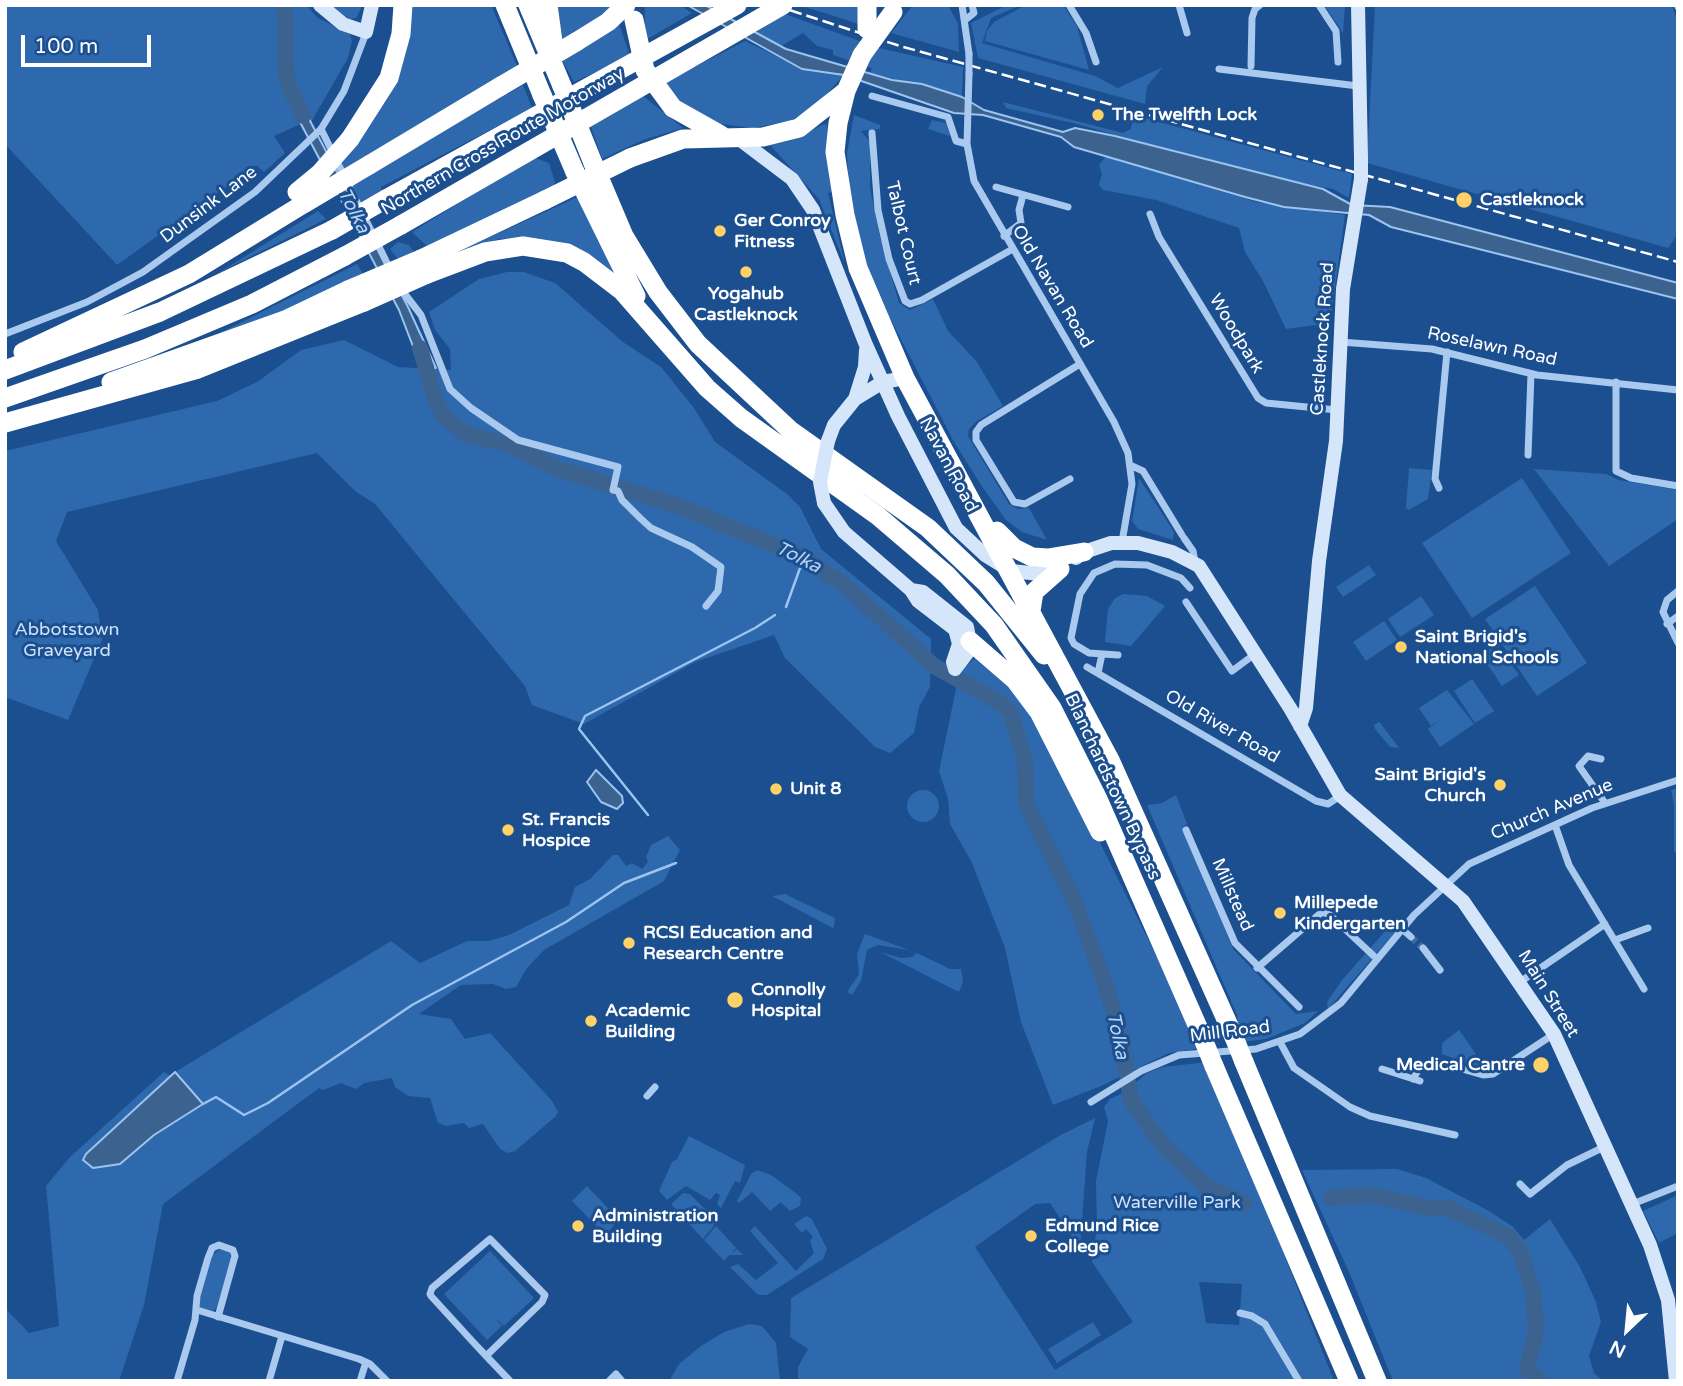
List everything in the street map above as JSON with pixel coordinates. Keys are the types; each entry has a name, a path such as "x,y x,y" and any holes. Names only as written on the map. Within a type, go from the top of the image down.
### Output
{"highway":[{"path":"301,197 349,139 389,78 401,34 403,5"},
{"path":"505,5 542,95 659,292 698,344 790,430 895,502 958,555 1037,646 1095,736"},
{"path":"528,5 561,84"},
{"path":"548,5 561,84 584,167 629,286 663,338"},
{"name":"Northern Cross Route Motorway","path":"5,370 160,312 332,230 737,5"},
{"name":"Northern Cross Route Motorway","path":"5,398 145,349 252,304 401,225 783,5"},
{"path":"862,55 867,29 867,5"},
{"path":"862,55 896,9"},
{"path":"5,358 103,316 190,274 301,197 369,165 632,10 645,70 673,108 702,127 732,138"},
{"name":"Navan Road","path":"862,55 838,123 835,152 845,215 858,268 905,378 959,475"},
{"path":"5,423 198,369 424,267 545,200 629,158 683,139 776,135 799,128 849,86"},
{"path":"424,267 523,246 566,253 602,273 663,338"},
{"path":"5,412 102,385 356,296"},
{"name":"Blanchardstown Bypass","path":"663,338 707,388 741,418 910,542 947,575 994,625 1038,685 1073,747 1188,1004 1348,1381"},
{"path":"959,475 995,529 1019,552 1048,558 1084,552"},
{"name":"Blanchardstown Bypass","path":"959,475 1110,760 1234,1037 1377,1381"},
{"path":"1031,611 1034,592 1060,569"},
{"path":"962,635 1015,680 1039,712 1188,1004"},
{"path":"1339,1286 1356,1313 1384,1381"}],"main road":[{"path":"320,5 343,24 366,32 372,5"},
{"name":"Castleknock Road","path":"1300,726 1306,708 1310,676 1319,561 1338,410 1343,289 1355,221 1361,158 1358,5"},
{"name":"Navan Road","path":"732,138 778,165 802,191 820,225 866,345 956,528 985,555 1012,571"},
{"path":"855,399 865,367 866,345"},
{"path":"905,378 883,382 855,399 834,425 828,440 820,482 824,503 844,532 911,590 923,592 964,623 962,635"},
{"path":"1012,571 1040,573 1060,569 1084,552 1122,542 1155,546 1195,563 1210,580 1300,726"},
{"path":"1255,654 1267,661 1293,693 1302,691 1310,676"},
{"name":"Main Street","path":"1300,726 1340,795 1463,901 1554,1034 1664,1282 1673,1330 1675,1381"}],"street":[{"path":"962,5 965,20 974,13 972,5"},
{"path":"1069,5 1086,33 1096,62"},
{"path":"1179,5 1187,33"},
{"path":"1251,66 1252,18 1255,9 1260,5"},
{"path":"1320,5 1336,31 1338,62"},
{"name":"Old Navan Road","path":"965,20 969,54 967,144 974,181 1011,250 1115,422 1132,466 1131,495 1122,542"},
{"name":"Dunsink Lane","path":"5,334 87,302 143,272 254,192 319,131 344,91 366,32"},
{"path":"1219,69 1358,86"},
{"path":"872,96 948,117 956,142 967,144"},
{"path":"319,131 407,300 421,315 450,389 471,408 518,440 618,467 613,490 618,491 622,500 651,528 692,548 721,568 718,591 706,606"},
{"name":"Talbot Court","path":"872,133 878,210 890,259 905,301 910,304 922,300 1011,250"},
{"path":"996,187 1068,207"},
{"path":"1004,236 1021,223 1019,210 1023,195"},
{"name":"Woodpark","path":"1150,214 1159,237 1258,398 1265,403 1338,410"},
{"name":"Roselawn Road","path":"1341,342 1447,352 1531,374 1678,390"},
{"path":"1439,488 1435,479 1447,352"},
{"path":"1070,479 1025,504 1014,502 976,440 976,432 981,425 1080,365"},
{"path":"1528,455 1531,374"},
{"path":"1616,382 1615,469 1631,478 1678,486"},
{"name":"Old Navan Road","path":"1132,466 1143,471 1194,553 1195,563"},
{"path":"1118,655 1079,648 1071,638 1080,594 1098,570 1115,564 1147,565 1181,578 1190,588"},
{"path":"1678,592 1665,604 1667,624 1678,643"},
{"path":"1186,602 1232,671 1255,654"},
{"path":"1667,624 1678,616"},
{"path":"1098,673 1102,654"},
{"name":"Old River Road","path":"1087,667 1317,802 1328,804 1340,795"},
{"path":"1601,759 1588,756 1580,766 1605,803"},
{"name":"Church Avenue","path":"1446,884 1469,864 1555,825 1605,803 1678,780"},
{"path":"1555,825 1569,865 1644,989"},
{"name":"Millstead","path":"1186,830 1231,937 1257,968 1298,1007"},
{"name":"Mill Road","path":"1091,1102 1142,1071 1179,1055 1256,1049 1300,1034 1329,1015 1402,929 1446,884"},
{"path":"1257,968 1322,912 1331,915 1377,959"},
{"path":"1520,982 1605,924"},
{"path":"1615,940 1648,928"},
{"path":"1402,929 1411,937"},
{"path":"1423,948 1440,970"},
{"path":"1382,1069 1416,1080 1419,1069 1431,1060 1483,1074 1493,1074 1554,1034"},
{"path":"1280,1042 1294,1068 1350,1107 1370,1116 1455,1135"},
{"path":"647,1096 655,1087"},
{"path":"1520,1184 1526,1194 1530,1194 1567,1165 1604,1147"},
{"path":"1630,1206 1678,1185"},
{"path":"486,1356 542,1302 545,1295 490,1239 432,1287 430,1294 486,1356 510,1381"},
{"path":"177,1381 197,1310 197,1296 210,1252 217,1245 231,1248 235,1256 218,1317"},
{"path":"197,1310 366,1362 387,1381"},
{"path":"1240,1314 1252,1316 1265,1324 1298,1381"},
{"path":"269,1381 282,1336"},
{"path":"360,1381 366,1362"},
{"path":"609,1381 616,1374 622,1381"}],"green space":[{"path":"5,5 306,5 318,18 350,34 352,41 348,58 310,124 307,121 274,136 285,153 264,172 256,165 117,265 5,144"},
{"path":"329,5 363,5 356,18 350,19"},
{"path":"407,5 491,5 517,66 345,171 341,163 379,105"},
{"path":"554,5 615,5 558,45"},
{"path":"645,5 679,5 692,13 644,41"},
{"path":"803,5 859,5 859,24 802,6"},
{"path":"913,5 948,5 958,24 959,52 891,33"},
{"path":"1007,5 1021,5 991,18 982,43 1095,76 1118,88 1163,67 1147,86 1145,104 978,58 971,23"},
{"path":"1026,5 1063,5 1077,26 1089,70 985,41 987,31 994,22"},
{"path":"1324,5 1345,5 1343,34 1338,25"},
{"path":"1375,5 1672,5 1678,23 1678,234 1668,248 1367,163"},
{"path":"785,14 879,48 963,67 962,97 870,73 872,68 833,55 833,50 817,46 803,33 781,46 756,32"},
{"path":"619,24 630,56 574,82 562,60"},
{"path":"745,41 808,71 844,75 813,109 789,121 753,128 721,124 686,107 664,83"},
{"path":"523,85 532,108 381,187 382,191 360,202 350,184"},
{"path":"643,96 683,128 643,140 602,159 590,124"},
{"path":"1003,102 1123,133 1131,129 1133,115 1352,174 1349,198 1333,189 1246,172 1077,124 1006,108"},
{"path":"854,115 880,125 880,129 861,131 870,142 870,188 880,237 899,303 910,310 933,299 948,331 977,362 1003,406 977,421 969,429 968,436 1009,504 1018,509 1029,508 1047,540 1022,532 1006,520 981,485 954,442 891,320 878,301 863,258 849,189 847,153"},
{"path":"932,120 946,123 950,136 928,129"},
{"path":"824,124 827,125 832,192 828,193 845,264 819,199 770,145 795,139"},
{"path":"1106,156 1256,202 1345,215 1330,323 1286,329 1263,281 1245,252 1239,228 1156,200 1103,190 1099,185 1102,174 1099,165"},
{"path":"533,157 549,163 555,182 550,191 430,249 412,232"},
{"path":"580,196 623,285 527,238 499,239 435,262"},
{"path":"318,211 326,219 218,273"},
{"path":"398,242 409,245 415,254 399,260 390,249"},
{"path":"357,264 365,277 291,310 200,343"},
{"name":"Abbotstown Graveyard","path":"507,272 524,272 555,283 623,342 661,367 694,408 715,442 787,494 800,507 821,549 931,639 930,687 919,707 914,733 890,753 875,747 785,658 774,635 695,662 584,724 532,705 525,686 375,504 355,491 317,453 67,512 56,541 98,610 102,640 68,720 5,697 5,451 217,401 257,382 301,350 344,340 398,367 451,370 450,349 435,330 429,312 479,279"},
{"path":"1409,468 1432,470 1428,499 1409,510 1406,508"},
{"path":"1534,469 1606,474 1619,480 1678,490 1678,519 1609,566"},
{"path":"1139,478 1174,532 1173,540 1138,529 1132,521"},
{"path":"1522,478 1571,553 1472,618 1422,543"},
{"path":"1369,565 1376,575 1343,597 1336,587"},
{"path":"1535,586 1587,663 1537,696 1485,619"},
{"path":"1123,594 1147,596 1165,606 1131,646 1105,642 1108,609 1115,598"},
{"path":"1421,596 1434,615 1400,637 1388,619"},
{"path":"1384,621 1397,640 1366,661 1353,642"},
{"path":"1497,644 1519,675 1502,686 1481,655"},
{"path":"977,656 1024,701 1062,766 1202,1048 1169,1053 1101,1086 1053,1105 1021,1022 1005,948 972,863 950,824 948,799 939,771 957,684 964,668"},
{"path":"1472,679 1494,711 1475,723 1454,691"},
{"path":"1447,690 1474,724 1440,747 1428,729 1440,720 1431,726 1419,708"},
{"path":"1379,722 1399,748 1390,747 1375,729 1374,725"},
{"path":"1678,788 1678,853 1674,852 1674,805 1671,790"},
{"path":"923,790 934,795 939,806 934,817 923,822 912,817 907,806 912,795"},
{"path":"1176,795 1187,824 1182,827 1233,949 1296,1014 1318,1011 1305,1023 1266,1039 1242,1042 1237,1015 1147,805 1162,803"},
{"path":"668,836 680,850 664,881 544,950 527,968 516,987 506,989 493,984 461,985 419,1014 451,1019 465,1039 490,1033 552,1101 558,1112 555,1117 515,1151 508,1153 500,1149 483,1124 469,1128 464,1123 446,1126 438,1123 430,1098 408,1096 395,1087 392,1078 364,1083 356,1089 341,1083 323,1090 319,1088 163,1204 144,1305 119,1381 5,1381 5,1308 29,1333 59,1326 46,1186 70,1157 164,1072 171,1076 127,1115 120,1164 154,1135 203,1105 175,1072 391,941 420,963 467,941 489,941 509,935 569,905 575,887 590,879 613,855 618,855 626,866 632,863 642,869 648,862 646,857 651,845"},
{"path":"785,894 835,918 833,928 772,896"},
{"path":"1388,928 1396,931 1328,1009 1327,1002 1342,980"},
{"path":"865,934 909,950 878,945 867,950 861,981 852,995 847,992 859,974 857,954"},
{"path":"880,952 901,958 912,957 917,953 950,969 961,969 963,982 959,992"},
{"path":"1459,1030 1485,1067 1482,1069 1442,1054 1442,1043"},
{"name":"Waterville Park","path":"1208,1062 1334,1381 798,1381 798,1367 808,1349 790,1337 791,1298 1059,1136 1095,1118 1087,1152 1080,1248 1050,1203 1035,1204 975,1247 1055,1370 1133,1322 1092,1262 1097,1226 1096,1181 1108,1121 1104,1107 1110,1099 1123,1093 1147,1073 1163,1067","holes":["1199,1282 1242,1284 1239,1325 1206,1323"]},
{"path":"689,1136 745,1165 740,1183 735,1181 721,1208 717,1204 720,1195 716,1193 710,1200 686,1186 667,1200 659,1191 672,1162 677,1159"},
{"path":"1397,1169 1426,1178 1489,1211 1512,1226 1524,1240 1550,1219 1580,1267 1596,1302 1601,1322 1589,1356 1594,1373 1603,1381 1393,1381 1349,1272 1302,1170"},
{"path":"757,1170 771,1175 797,1194 801,1198 800,1206 790,1211 781,1202 770,1211 752,1192 739,1203 737,1201 751,1174"},
{"path":"587,1186 618,1219 606,1236 572,1201"},
{"path":"683,1193 690,1194 704,1208 717,1215 713,1227 703,1239 671,1204"},
{"path":"1678,1195 1678,1233 1659,1243 1643,1211"},
{"path":"806,1216 812,1219 827,1249 823,1259 767,1295 758,1295 730,1267 738,1264 756,1280 778,1263 750,1231 755,1226 796,1271 814,1253 810,1241 813,1237 806,1229 802,1233 794,1224"},
{"path":"716,1226 736,1248 731,1254 737,1249 743,1255 729,1255 724,1261 704,1240"},
{"path":"220,1249 230,1252 232,1258 217,1307 213,1311 200,1308 199,1302 213,1255"},
{"path":"490,1251 534,1298 504,1326 495,1318 502,1326 487,1340 444,1294"},
{"path":"1093,1322 1101,1335 1057,1363 1048,1349"},
{"path":"749,1324 762,1326 776,1343 780,1381 669,1381 679,1364 701,1346 724,1332"}],"water":[{"path":"687,5 705,5 786,49 892,80 922,84 962,97 984,110 1063,132 1075,128 1115,136 1323,189 1352,205 1390,207 1678,283 1678,299 1391,227 1369,215 1284,207 1245,197 1074,147 1061,137 983,115 954,113 844,75 802,69"},
{"path":"298,98 408,307 436,368 427,368 414,349 399,310 301,124 291,100"},
{"path":"596,770 622,796 623,803 617,809 601,802 587,782"},
{"path":"175,1072 203,1104 154,1135 120,1164 93,1168 83,1160 86,1154"}],"waterway":[{"name":"Tolka","path":"285,5 286,72 289,87 303,116"},
{"name":"Tolka","path":"420,348 442,414 467,435 508,444 558,469 675,505 804,557 848,588 934,666 1002,704 1011,714 1025,761 1026,804 1074,900 1106,986 1121,1039 1131,1100 1163,1146 1207,1187 1244,1203"},
{"path":"786,607 804,557"},
{"path":"648,815 579,729 585,716 775,615"},
{"path":"203,1104 216,1097 244,1115 268,1103 412,1005 566,922 624,883 676,863"},
{"name":"Tolka","path":"1331,1198 1371,1195 1429,1208 1448,1208 1508,1236 1520,1251 1533,1291 1536,1331 1527,1369 1540,1381"}],"tunnel":[{"path":"1411,937 1423,948"}],"railway":[{"path":"774,5 900,46 1678,262"}],"place":[{"name":"The Twelfth Lock","path":"1098,115"},
{"name":"Castleknock","path":"1464,200"},
{"name":"Ger Conroy Fitness","path":"720,231"},
{"name":"Yogahub Castleknock","path":"746,272"},
{"name":"Saint Brigid's National Schools","path":"1401,647"},
{"name":"Saint Brigid's Church","path":"1500,785"},
{"name":"Unit 8","path":"776,789"},
{"name":"St. Francis Hospice","path":"508,830"},
{"name":"Millepede Kindergarten","path":"1280,913"},
{"name":"RCSI Education and Research Centre","path":"629,943"},
{"name":"Connolly Hospital","path":"735,1000"},
{"name":"Academic Building","path":"591,1021"},
{"name":"Medical Cantre","path":"1541,1065"},
{"name":"Administration Building","path":"578,1226"},
{"name":"Edmund Rice College","path":"1031,1236"}]}
